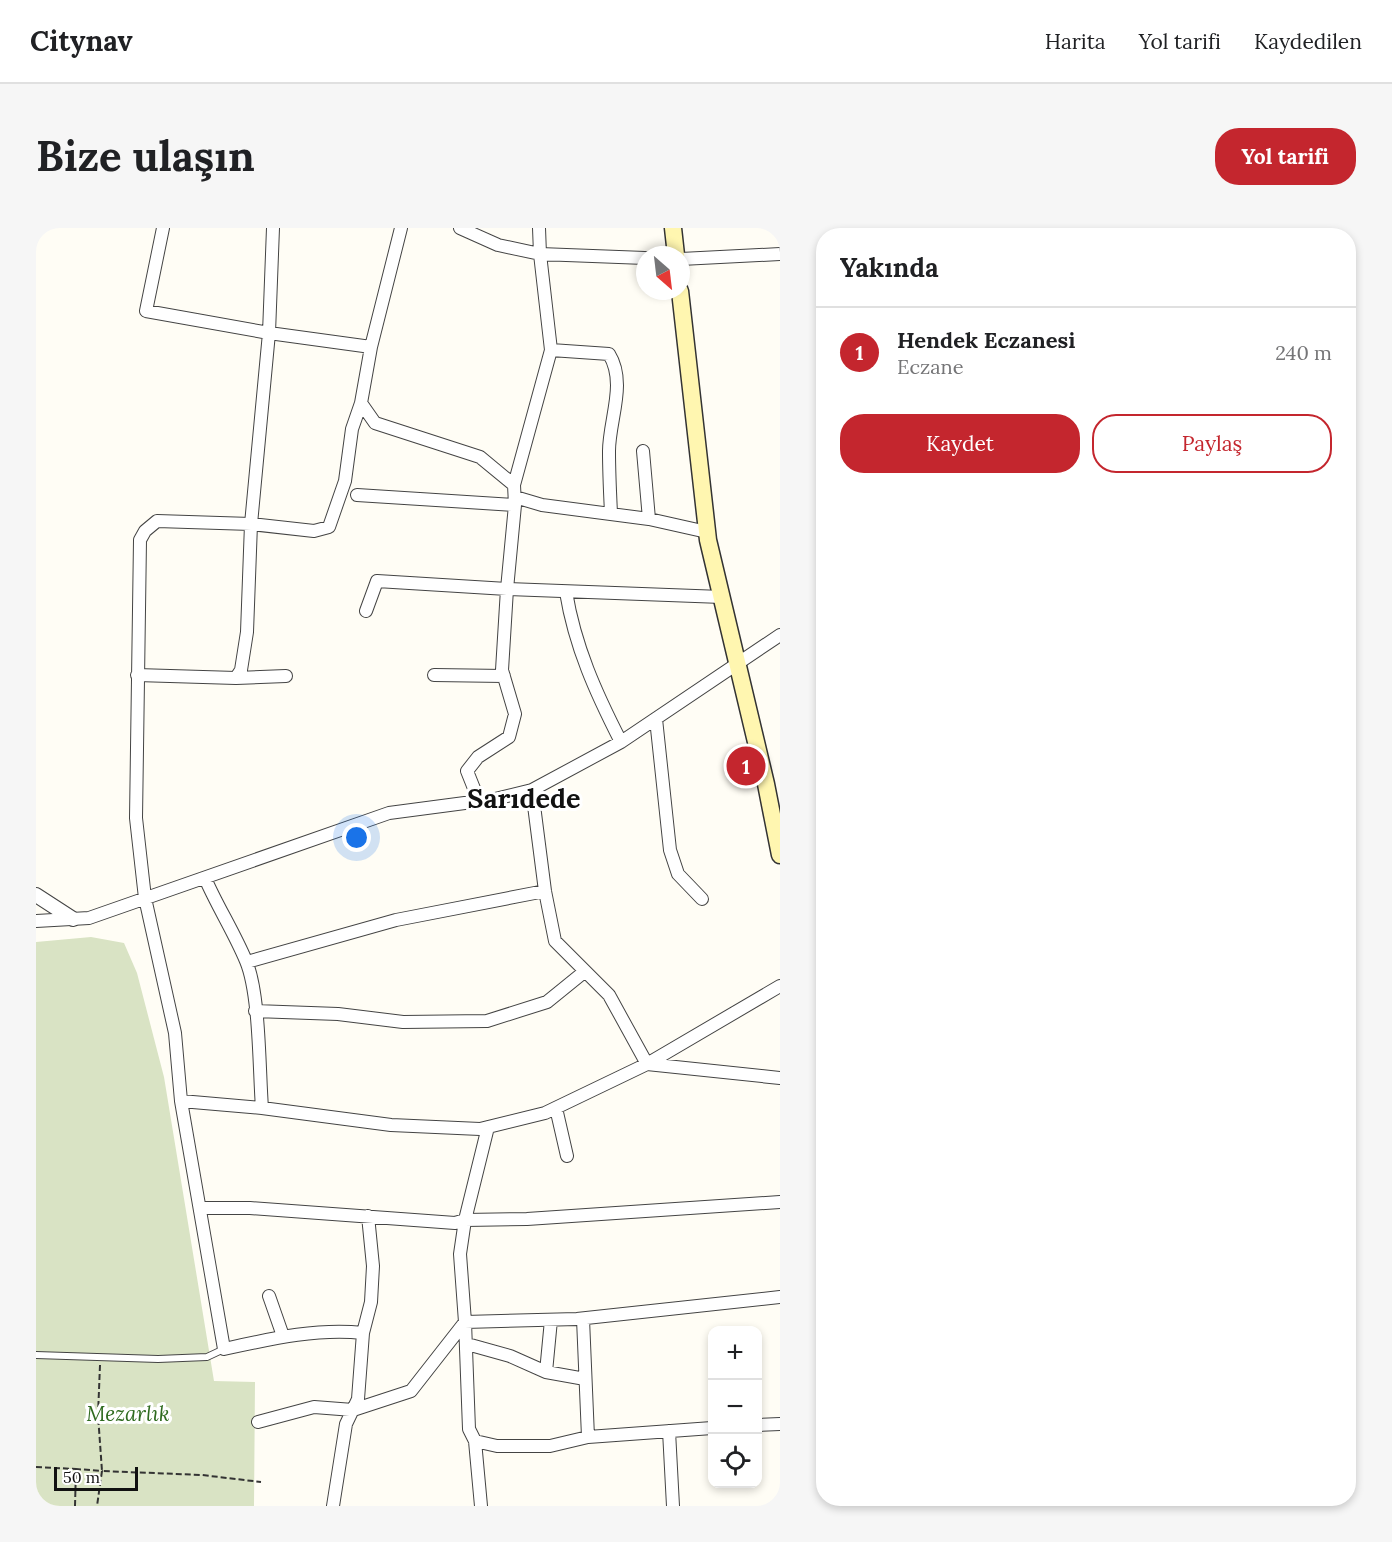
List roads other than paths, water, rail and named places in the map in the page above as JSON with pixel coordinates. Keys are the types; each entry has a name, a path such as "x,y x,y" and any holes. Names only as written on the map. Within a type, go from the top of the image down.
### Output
{"main road":[{"path":"673,228 675,246"},
{"path":"681,300 707,532 738,664 775,805 780,855"}],"street":[{"path":"163,228 146,311 269,333 371,347"},
{"path":"236,678 241,670 247,632 251,524 269,333 273,228"},
{"path":"363,1333 340,1331 283,1336 224,1349 181,1101 175,1032 145,898 136,818 140,540 157,521 251,524 314,531 329,526 345,481 352,429 361,403 371,347 400,228"},
{"path":"460,228 498,245 540,254 636,258"},
{"path":"479,801 466,771 478,757 509,737 515,714 504,676 507,589 514,496 551,350 539,228"},
{"path":"690,259 780,254"},
{"path":"551,350 609,354 615,365 617,379 609,449 610,513"},
{"path":"361,403 375,423 480,457 514,496"},
{"path":"644,451 649,519"},
{"path":"357,495 514,496 542,505 649,519 707,532"},
{"path":"366,611 377,581 566,592 722,597"},
{"path":"566,592 572,630 590,682 621,742"},
{"path":"36,921 89,918 389,813 479,801 532,790 621,742 780,635"},
{"path":"137,675 236,678 286,676"},
{"path":"434,675 504,676"},
{"path":"656,719 670,850 678,874 702,899"},
{"path":"532,790 545,891 555,941 609,995 647,1064"},
{"path":"205,878 219,912 247,962 255,1011 262,1108"},
{"path":"247,962 396,920 545,891"},
{"path":"36,895 74,919"},
{"path":"255,1011 338,1014 403,1022 487,1021 547,1002 584,972"},
{"path":"181,1101 262,1108 391,1125 488,1127 556,1108 647,1064 780,986"},
{"path":"647,1064 780,1078"},
{"path":"556,1108 567,1156"},
{"path":"481,1506 475,1441 469,1429 467,1344 460,1254 465,1220 488,1127"},
{"path":"200,1208 368,1216 455,1223 465,1220 527,1219 780,1202"},
{"path":"333,1506 346,1424 358,1400 363,1333 371,1302 373,1266 368,1216"},
{"path":"269,1296 283,1336"},
{"path":"465,1322 583,1319 780,1297"},
{"path":"583,1319 588,1437"},
{"path":"546,1372 551,1320"},
{"path":"258,1422 314,1407 353,1410 411,1391 465,1322"},
{"path":"467,1344 510,1356 546,1372 585,1379"},
{"path":"762,1425 780,1424"},
{"path":"475,1441 497,1446 550,1446 588,1437 708,1428"},
{"path":"669,1431 673,1506"}],"lane":[{"path":"36,1355 158,1359 207,1357 224,1349"}],"place":[{"name":"Hendek Eczanesi","path":"746,766"}],"district":[{"name":"Sarıdede","path":"524,799"}],"park label":[{"name":"Mezarlık","path":"128,1414"}]}
